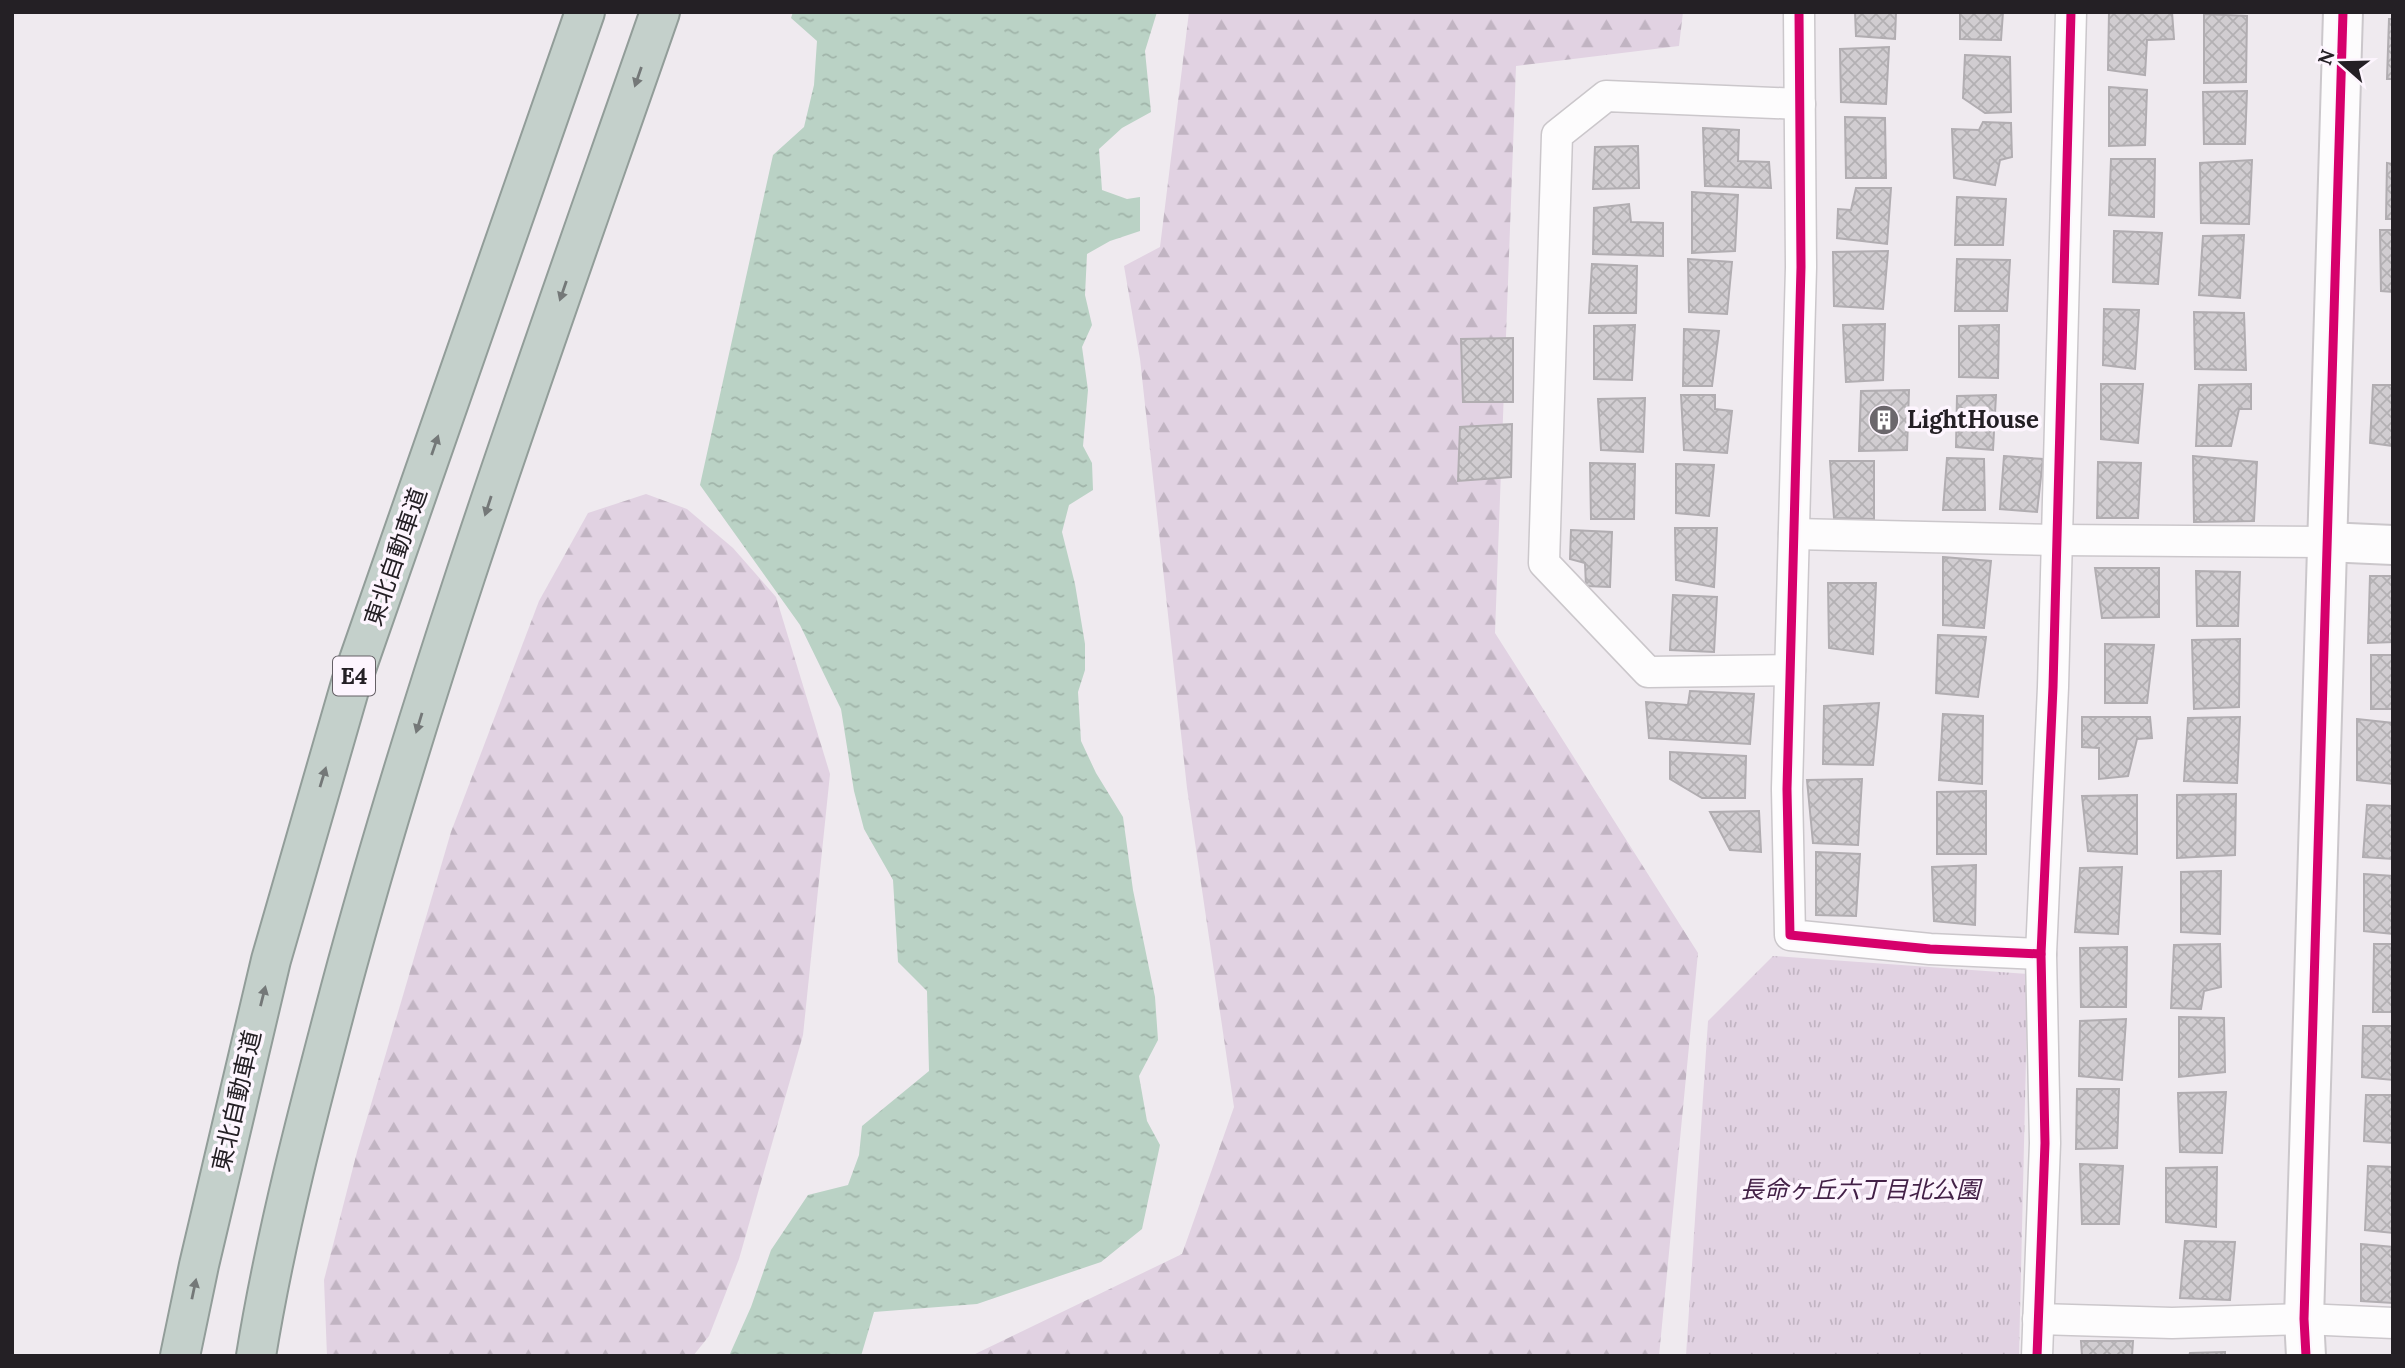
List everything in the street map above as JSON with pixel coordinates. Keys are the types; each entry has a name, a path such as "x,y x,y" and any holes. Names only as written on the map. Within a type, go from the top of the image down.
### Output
{"highway":[{"name":"東北自動車道","path":"180,1356 268,973 344,708 585,12"},
{"path":"256,1356 305,1123 366,897 488,504 660,12"}],"street":[{"path":"1799,12 1801,268 1787,789 1790,935 1930,949 2041,954"},
{"path":"2037,1356 2045,1143 2041,954 2058,540 2071,12"},
{"path":"2305,1337 2343,12"},
{"path":"1790,670 1648,672 1544,563 1557,135 1606,96 1800,104"},
{"path":"1794,534 2393,545"},
{"path":"2038,1319 2172,1323 2305,1337 2393,1323"}],"green space":[{"path":"1189,12 1683,12 1679,46 1516,66 1495,633 1698,953 1659,1356 971,1356 1182,1254 1234,1107 1187,788 1140,359 1124,266 1160,247"},
{"path":"646,494 687,509 733,548 776,597 830,774 803,1035 739,1259 709,1336 693,1356 327,1356 324,1280 357,1152 451,832 539,601 588,513"},
{"name":"長命ヶ丘六丁目北公園","path":"1773,956 2028,974 2019,1356 1686,1356 1708,1021"}],"water":[{"path":"793,12 1157,12 1145,51 1151,112 1122,128 1099,149 1102,190 1127,199 1140,197 1140,231 1110,241 1087,254 1085,295 1092,325 1082,347 1088,390 1083,446 1092,463 1093,490 1069,505 1062,532 1075,584 1085,644 1085,670 1078,692 1081,741 1096,773 1123,817 1133,890 1155,997 1158,1040 1139,1076 1147,1121 1160,1145 1142,1229 1101,1262 977,1304 874,1312 861,1356 729,1356 751,1307 771,1250 808,1195 848,1185 859,1155 862,1126 929,1071 927,991 898,962 893,880 864,829 854,791 841,709 800,625 700,485 773,155 804,127 814,85 817,41 791,18"}],"building":[{"path":"1855,12 1896,12 1895,39 1856,36"},
{"path":"1960,12 2003,12 2001,40 1960,39"},
{"path":"2109,12 2172,12 2174,39 2147,40 2145,75 2108,70"},
{"path":"2204,14 2247,16 2246,82 2204,83"},
{"path":"2389,19 2393,19 2393,79 2387,79"},
{"path":"1889,47 1886,104 1841,102 1840,49"},
{"path":"1965,55 2010,57 2011,112 1985,113 1963,98"},
{"path":"2109,87 2147,90 2145,145 2109,146"},
{"path":"2247,91 2245,144 2204,144 2203,92"},
{"path":"1845,117 1885,118 1886,178 1846,178"},
{"path":"1983,122 2011,123 2012,157 2000,160 1995,185 1954,178 1952,129 1979,130"},
{"path":"1703,128 1739,130 1738,161 1769,162 1771,188 1705,186"},
{"path":"1638,146 1639,188 1593,189 1595,147"},
{"path":"2111,159 2155,159 2154,217 2109,215"},
{"path":"2252,160 2249,224 2201,223 2200,163"},
{"path":"2387,163 2393,164 2393,219 2386,219"},
{"path":"1856,188 1891,188 1887,244 1837,238 1838,209 1851,210"},
{"path":"1692,192 1738,195 1735,251 1692,253"},
{"path":"1957,197 2006,199 2003,245 1955,245"},
{"path":"1629,204 1631,222 1663,223 1663,256 1593,254 1594,208"},
{"path":"2380,230 2393,230 2393,292 2381,291"},
{"path":"2114,231 2162,233 2158,284 2113,282"},
{"path":"2244,235 2240,298 2199,295 2203,236"},
{"path":"1888,251 1883,309 1834,306 1833,252"},
{"path":"1688,259 1732,262 1727,314 1689,312"},
{"path":"1957,259 2010,260 2007,311 1955,311"},
{"path":"1592,264 1637,266 1636,313 1589,313"},
{"path":"2104,309 2139,310 2135,369 2103,365"},
{"path":"2194,312 2244,313 2246,370 2195,369"},
{"path":"1885,324 1883,380 1846,382 1843,325"},
{"path":"1635,325 1632,380 1594,379 1594,326"},
{"path":"1999,325 1998,378 1959,377 1959,326"},
{"path":"1684,329 1719,331 1712,386 1683,386"},
{"path":"1513,338 1513,402 1463,402 1461,339"},
{"path":"2101,384 2143,384 2138,443 2101,439"},
{"path":"2251,384 2251,409 2239,409 2231,446 2196,446 2199,385"},
{"path":"2373,385 2393,385 2393,446 2370,443"},
{"name":"LightHouse","path":"1909,390 1907,450 1859,451 1861,391"},
{"path":"1681,395 1715,395 1715,409 1732,411 1727,453 1684,450"},
{"path":"1996,395 1993,450 1956,447 1957,396"},
{"path":"1645,398 1643,452 1601,450 1598,399"},
{"path":"1512,424 1511,477 1458,481 1460,427"},
{"path":"2004,456 2043,459 2037,512 2000,509"},
{"path":"2193,456 2257,462 2254,521 2194,522"},
{"path":"1947,458 1984,459 1985,510 1943,510"},
{"path":"1830,461 1874,461 1874,519 1834,518"},
{"path":"2098,462 2141,463 2138,518 2097,518"},
{"path":"1590,463 1635,464 1634,519 1591,519"},
{"path":"1676,464 1714,465 1709,516 1676,513"},
{"path":"1675,528 1717,528 1714,587 1676,580"},
{"path":"1571,530 1612,532 1610,587 1586,586 1585,563 1570,559"},
{"path":"1943,557 1991,561 1984,628 1943,625"},
{"path":"2095,568 2159,568 2159,617 2102,618"},
{"path":"2196,571 2240,572 2238,626 2197,626"},
{"path":"2370,576 2393,576 2393,642 2368,643"},
{"path":"1828,583 1876,583 1873,654 1829,648"},
{"path":"1673,595 1717,597 1714,652 1670,650"},
{"path":"1938,635 1986,637 1978,697 1936,693"},
{"path":"2240,639 2239,707 2194,709 2192,640"},
{"path":"2105,644 2154,645 2147,703 2105,703"},
{"path":"2371,655 2393,655 2393,709 2371,709"},
{"path":"1690,691 1754,694 1750,744 1649,738 1646,702 1688,705"},
{"path":"1879,703 1873,765 1823,764 1824,706"},
{"path":"1943,714 1983,716 1982,784 1939,780"},
{"path":"2082,717 2150,717 2152,738 2137,739 2128,776 2099,779 2099,748 2082,747"},
{"path":"2240,717 2237,783 2184,781 2188,718"},
{"path":"2357,719 2393,723 2393,784 2357,780"},
{"path":"1670,752 1746,756 1745,798 1702,798 1670,779"},
{"path":"1862,779 1858,845 1813,843 1807,780"},
{"path":"1986,791 1986,854 1937,854 1937,792"},
{"path":"2236,794 2235,855 2177,858 2177,795"},
{"path":"2137,795 2137,854 2088,851 2082,796"},
{"path":"2367,805 2393,806 2393,859 2363,857"},
{"path":"1759,811 1761,852 1730,850 1710,812"},
{"path":"1816,852 1860,854 1856,916 1816,915"},
{"path":"1976,865 1975,925 1934,921 1932,867"},
{"path":"2122,867 2118,934 2075,932 2080,868"},
{"path":"2221,871 2220,934 2181,932 2181,872"},
{"path":"2364,874 2393,876 2393,934 2364,931"},
{"path":"2220,944 2221,987 2204,991 2201,1009 2171,1008 2174,945"},
{"path":"2374,944 2393,944 2393,1012 2373,1012"},
{"path":"2127,947 2126,1007 2081,1007 2080,948"},
{"path":"2179,1017 2224,1018 2225,1072 2179,1077"},
{"path":"2126,1019 2122,1080 2079,1076 2080,1021"},
{"path":"2363,1026 2393,1026 2393,1080 2362,1077"},
{"path":"2077,1089 2119,1089 2117,1148 2076,1149"},
{"path":"2226,1092 2222,1153 2180,1152 2178,1093"},
{"path":"2366,1095 2393,1095 2393,1143 2364,1141"},
{"path":"2080,1164 2123,1166 2119,1224 2082,1224"},
{"path":"2368,1166 2393,1167 2393,1233 2365,1230"},
{"path":"2217,1167 2216,1227 2166,1222 2166,1168"},
{"path":"2185,1241 2235,1242 2230,1300 2180,1298"},
{"path":"2361,1244 2393,1247 2393,1303 2361,1301"},
{"path":"2081,1341 2133,1341 2132,1356 2082,1356"},
{"path":"2225,1352 2225,1356 2189,1356 2190,1353"}],"cycle path":[{"path":"1799,12 1801,267 1787,789 1790,935 1930,949 2041,954"},
{"path":"2037,1356 2045,1143 2041,954 2053,687 2071,12"},
{"path":"2306,1356 2304,1319 2343,12"}],"place":[{"name":"LightHouse","path":"1884,420"}]}
